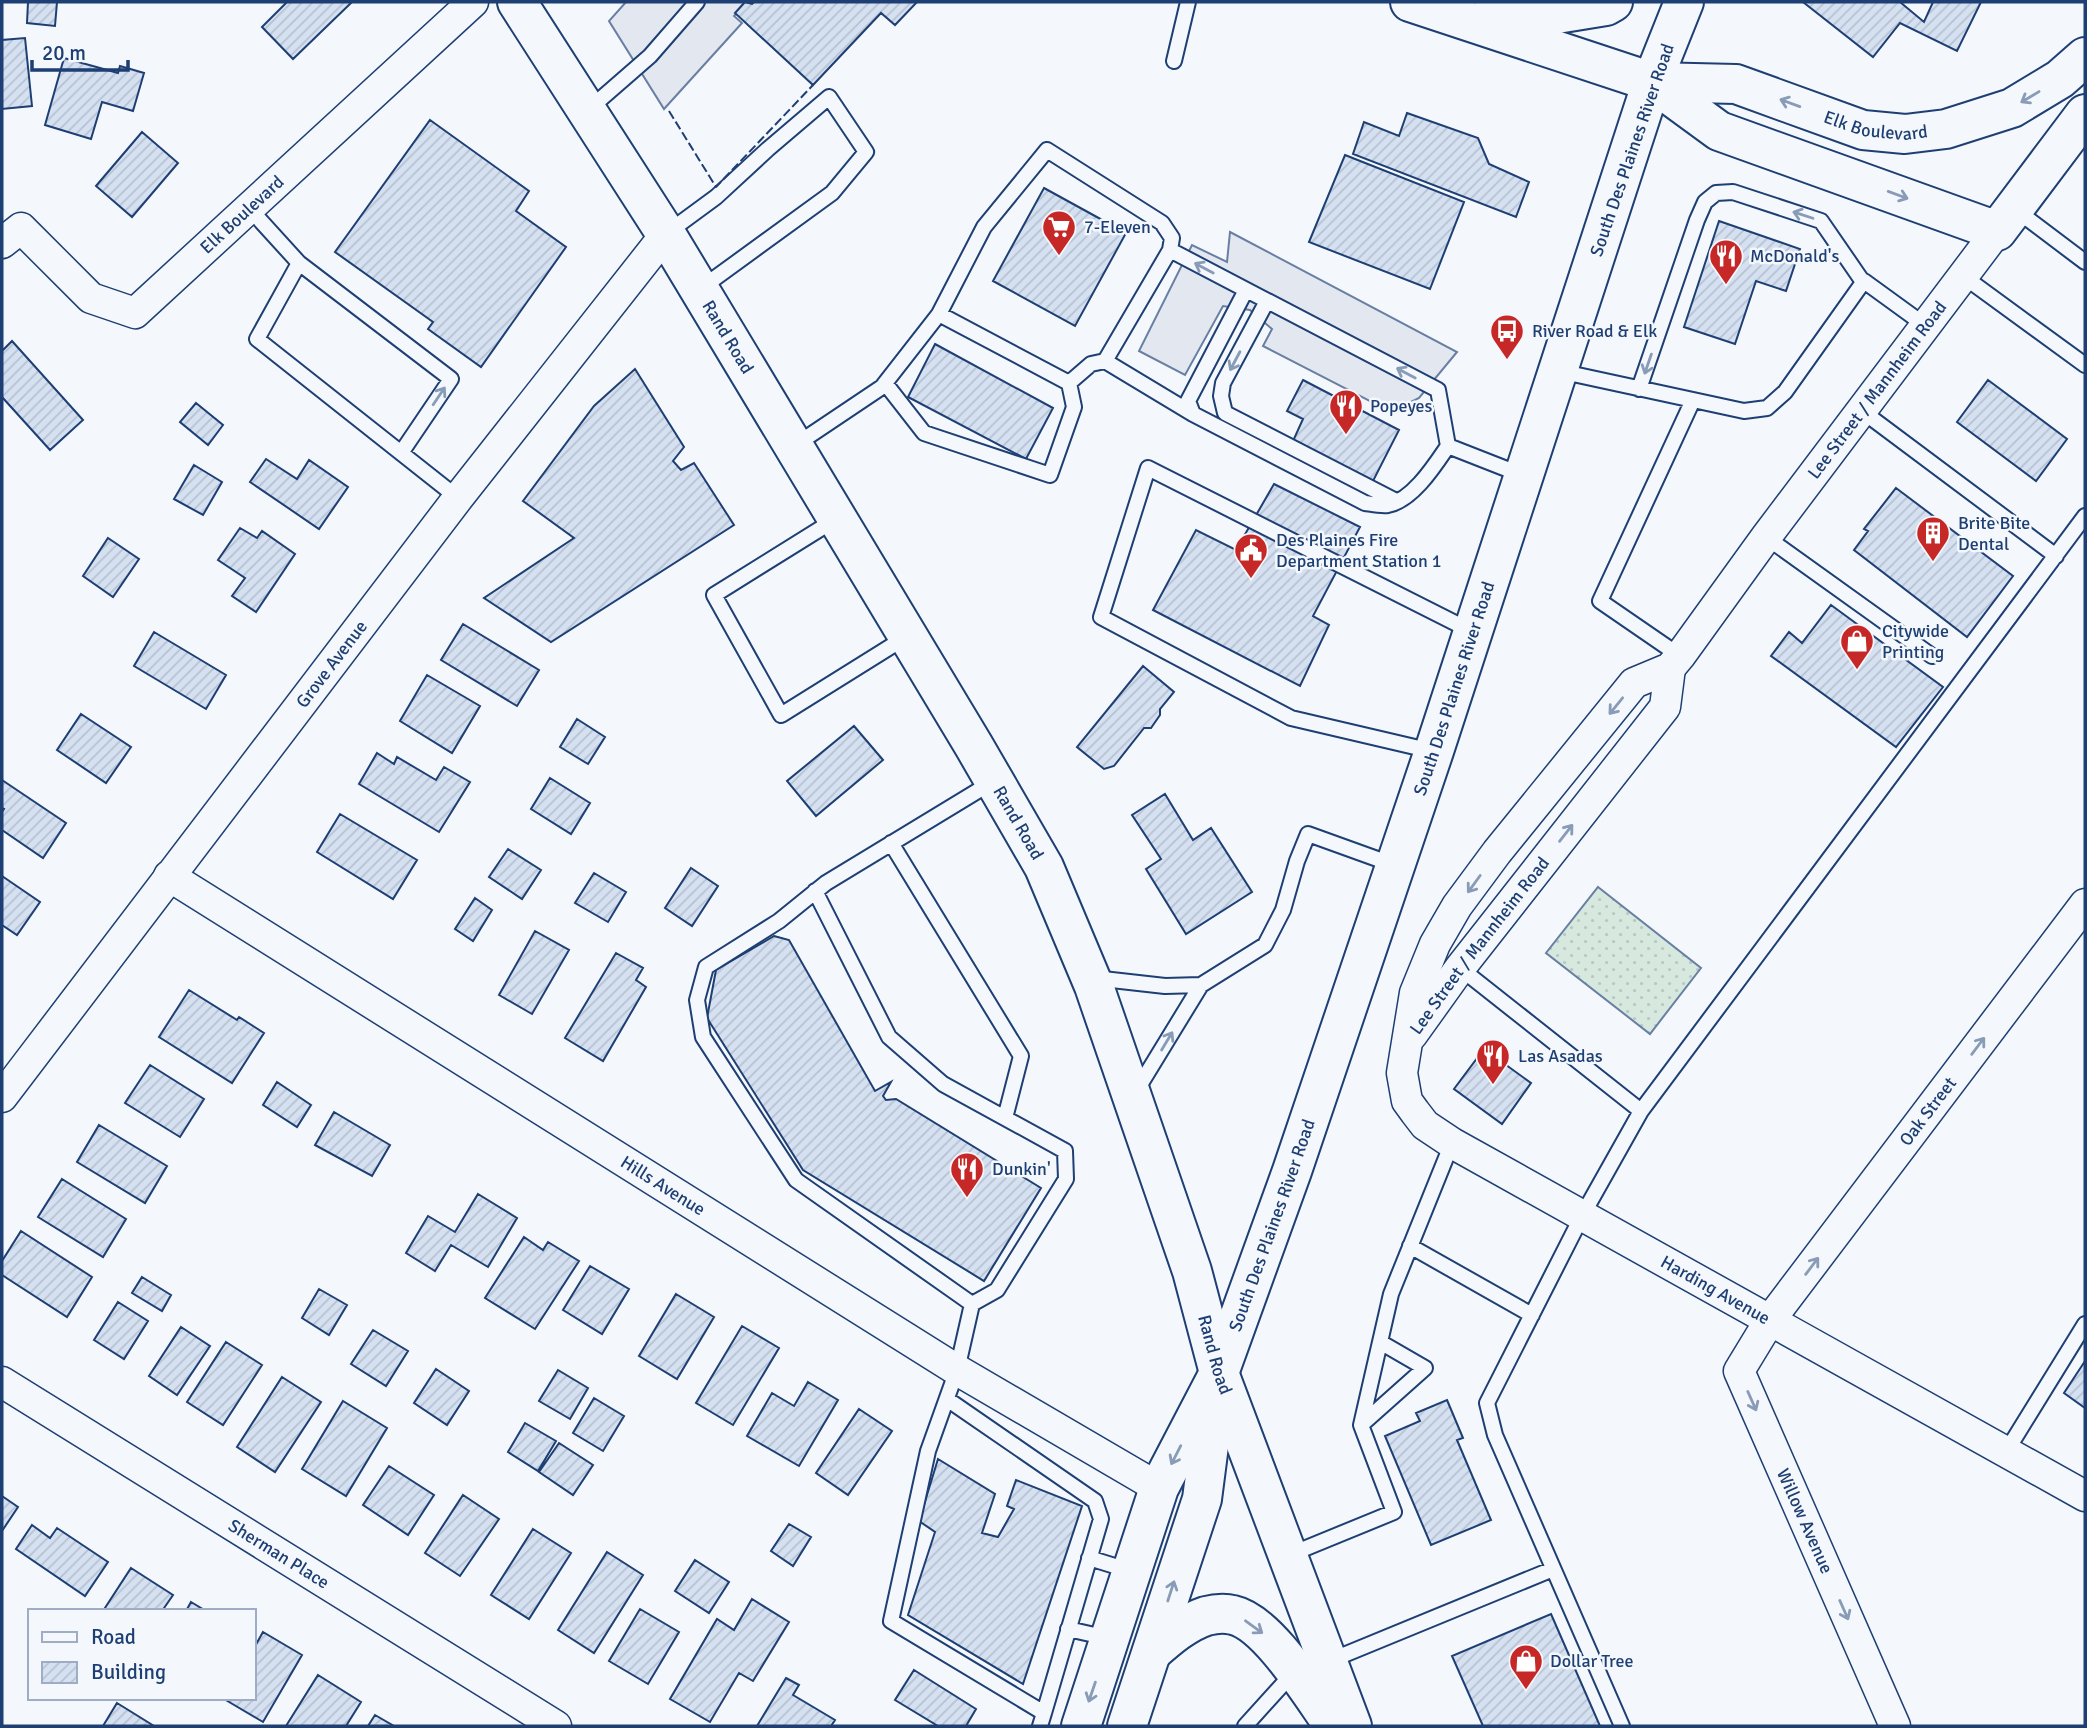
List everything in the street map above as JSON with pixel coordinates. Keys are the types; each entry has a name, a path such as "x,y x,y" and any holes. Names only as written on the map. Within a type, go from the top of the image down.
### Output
{"main road":[{"name":"Rand Road","path":"517,2 666,234 1044,867 1090,977 1192,1271 1219,1373 1288,1555 1311,1667 1352,1726"},
{"name":"Elk Boulevard","path":"1410,2 1652,82 1736,84 1863,130 1905,134 1945,129 2012,108 2060,79 2085,58"},
{"path":"1455,16 1520,20 1606,6 1612,2"},
{"name":"South Des Plaines River Road","path":"1081,1726 1159,1488 1219,1373 1292,1171 1434,751 1652,82 1684,2"},
{"name":"Elk Boulevard","path":"1652,82 1719,131 2006,220"},
{"name":"Lee Street / Mannheim Road","path":"2006,220 2085,114"},
{"name":"South Des Plaines River Road","path":"1130,1725 1202,1499 1219,1373"},
{"path":"1152,1652 1179,1629 1199,1619 1221,1614 1235,1615 1262,1633 1279,1650 1311,1667 1334,1726"}],"street":[{"name":"Elk Boulevard","path":"2,243 21,229 91,298 135,313 473,2"},
{"name":"Lee Street / Mannheim Road","path":"1405,1044 1460,968 1665,707 1675,662 2006,220"},
{"name":"Grove Avenue","path":"2,1097 458,498 666,234"},
{"name":"Lee Street / Mannheim Road","path":"1405,1044 1415,993 1435,944 1457,906 1497,852 1634,683 1675,662"},
{"name":"Hills Avenue","path":"169,876 957,1370 1159,1488"},
{"name":"Oak Street","path":"1770,1320 2085,904"},
{"name":"Harding Avenue","path":"1405,1044 1402,1073 1407,1101 1425,1125 1452,1143 2085,1496"},
{"name":"Willow Avenue","path":"1770,1320 1739,1371 1895,1726"},
{"name":"Sherman Place","path":"2,1382 556,1726"}],"lane":[{"path":"587,111 650,57 697,2"},
{"path":"1174,61 1188,2"},
{"path":"666,234 716,197 829,97 866,152 832,193 699,290"},
{"path":"793,446 882,387 939,314 984,227 1047,150 1162,223 1172,238 1170,250 1105,361"},
{"path":"1639,388 1697,220 1705,202 1716,193 1733,192 1821,221 1863,282 1926,326"},
{"path":"249,208 299,263 451,379 401,453"},
{"path":"2006,220 2085,262"},
{"path":"1069,383 1091,364 1105,361 1193,414 1365,503 1388,505 1408,494 1427,477 1448,446 1438,390 1170,250"},
{"path":"299,263 257,339 458,498"},
{"path":"1963,276 2085,365"},
{"path":"1558,371 1744,411 1767,408 1785,392 1863,282"},
{"path":"1193,414 1188,401 1246,290"},
{"path":"1267,301 1223,383 1221,396 1225,412 1396,501"},
{"path":"939,314 1069,383"},
{"path":"885,383 923,433 1050,475 1074,407 1069,383"},
{"path":"1675,662 1600,601 1693,400"},
{"path":"1861,411 2056,556"},
{"path":"1448,446 1523,476"},
{"path":"1434,751 1291,718 1101,617 1147,468 1472,632"},
{"path":"1622,1726 1495,1435 1488,1403 1582,1216 1641,1111 2085,516"},
{"path":"837,518 714,596 781,715 907,636"},
{"path":"1766,537 1932,656"},
{"path":"972,1304 796,1180 703,1037 697,1000 706,967 779,921 815,891 994,781"},
{"path":"1132,1097 1201,985 1265,945 1283,910 1308,834 1395,866"},
{"path":"891,843 1021,1056 1005,1118"},
{"path":"815,891 888,1037 943,1084 1065,1151 1066,1179 997,1290 972,1304 957,1370 928,1451 891,1621 1042,1720 1101,1519 1095,1501 947,1399"},
{"path":"1460,968 1641,1111"},
{"path":"1090,977 1165,986 1201,985"},
{"path":"1288,1555 1394,1512 1360,1425 1391,1294 1452,1143"},
{"path":"1410,1246 1532,1315"},
{"path":"2006,1452 2085,1324"},
{"path":"1360,1425 1425,1368 1380,1342"},
{"path":"1089,1558 1131,1571"},
{"path":"1245,1726 1311,1667 1553,1569"},
{"path":"1068,1629 1110,1638"}],"shaded area":[{"path":"626,2 747,2 734,16 742,23 664,109 609,21"},
{"path":"1230,232 1457,352 1419,398 1391,412 1263,346 1272,329 1250,310 1223,306 1185,375 1139,351 1192,245 1227,262"},
{"path":"1598,887 1701,968 1650,1034 1546,953"}],"building":[{"path":"28,2 57,2 55,26 27,23"},
{"path":"287,2 352,2 293,59 262,27"},
{"path":"745,2 917,2 895,25 881,13 813,85 735,13"},
{"path":"1803,2 1900,2 1924,22 1933,2 1981,2 1957,51 1900,23 1873,57"},
{"path":"25,38 32,106 2,109 2,40"},
{"path":"64,58 118,73 120,66 144,73 133,111 102,102 91,139 45,125"},
{"path":"1407,113 1478,138 1489,164 1529,182 1516,217 1353,154 1364,122 1399,136"},
{"path":"430,120 529,191 516,211 566,247 481,367 428,329 433,322 335,252"},
{"path":"142,132 178,163 132,217 96,186"},
{"path":"1345,155 1464,202 1430,289 1309,242"},
{"name":"7-Eleven","path":"1044,188 1126,233 1075,326 993,281"},
{"name":"McDonald's","path":"1719,221 1800,249 1786,291 1756,281 1735,344 1684,327"},
{"path":"12,341 83,420 50,450 2,397 2,351"},
{"path":"935,344 1053,408 1026,459 908,397"},
{"path":"635,369 684,447 673,461 681,470 694,463 734,525 551,642 484,598 574,538 523,501 594,406"},
{"name":"Popeyes","path":"1303,380 1399,430 1372,483 1293,441 1303,419 1287,411"},
{"path":"1988,380 2067,439 2036,481 1957,422"},
{"path":"196,403 223,425 208,445 180,422"},
{"path":"266,459 297,479 309,460 348,487 319,529 250,482"},
{"path":"194,465 222,482 203,515 174,499"},
{"name":"Des Plaines Fire Department Station 1","path":"1274,484 1360,527 1313,616 1329,625 1300,686 1153,610 1196,530 1236,550"},
{"name":"Brite Bite Dental","path":"1896,488 2013,576 1967,637 1854,550 1868,531 1864,529"},
{"path":"240,528 257,538 262,531 295,554 256,612 232,596 245,578 218,560"},
{"path":"108,538 139,559 113,597 83,576"},
{"name":"Citywide Printing","path":"1831,605 1943,687 1896,747 1771,656 1789,632 1802,643"},
{"path":"463,624 539,670 517,706 441,660"},
{"path":"154,632 226,675 206,709 134,666"},
{"path":"1143,666 1174,692 1160,709 1160,715 1151,728 1144,728 1114,766 1104,769 1077,747"},
{"path":"427,675 480,706 452,753 400,721"},
{"path":"81,714 131,747 106,783 57,750"},
{"path":"577,719 605,737 588,764 560,747"},
{"path":"854,726 883,760 816,816 787,781"},
{"path":"377,753 394,764 397,757 436,780 444,767 470,782 439,832 359,784"},
{"path":"550,778 590,803 571,834 531,809"},
{"path":"2,780 66,823 43,858 2,830"},
{"path":"1165,794 1193,840 1211,828 1252,892 1186,934 1146,869 1161,859 1132,815"},
{"path":"340,814 417,860 393,899 317,852"},
{"path":"508,849 541,870 522,899 489,877"},
{"path":"691,868 718,886 692,926 665,908"},
{"path":"594,873 626,892 608,922 575,903"},
{"path":"2,876 40,902 17,935 2,925"},
{"path":"475,898 492,910 473,941 455,929"},
{"path":"535,931 569,950 532,1014 499,995"},
{"path":"774,936 789,940 875,1091 891,1082 883,1096 886,1100 896,1099 1041,1188 984,1281 803,1170 707,1018 716,970"},
{"path":"616,953 643,968 636,980 646,987 603,1061 565,1038"},
{"path":"189,990 237,1020 239,1017 264,1033 232,1083 159,1037"},
{"name":"Las Asadas","path":"1484,1049 1531,1083 1502,1124 1454,1089"},
{"path":"150,1065 204,1099 180,1137 125,1103"},
{"path":"277,1082 311,1105 297,1127 263,1105"},
{"path":"334,1112 390,1145 372,1176 315,1145"},
{"path":"99,1125 167,1166 145,1203 77,1162"},
{"path":"62,1179 126,1219 103,1257 38,1217"},
{"path":"478,1194 517,1218 488,1267 451,1245 435,1271 406,1253 428,1216 455,1232"},
{"path":"21,1231 92,1277 67,1317 2,1275 2,1261"},
{"path":"524,1237 543,1250 548,1242 579,1261 535,1329 485,1298"},
{"path":"590,1266 629,1289 602,1334 563,1310"},
{"path":"142,1277 171,1295 162,1311 132,1293"},
{"path":"319,1289 347,1305 329,1335 302,1318"},
{"path":"676,1294 714,1317 677,1379 639,1356"},
{"path":"118,1302 148,1321 124,1359 94,1340"},
{"path":"742,1326 779,1348 733,1425 696,1403"},
{"path":"181,1327 210,1346 177,1395 149,1376"},
{"path":"373,1330 408,1351 386,1386 351,1364"},
{"path":"226,1342 262,1365 223,1425 187,1402"},
{"path":"2085,1361 2085,1408 2064,1393"},
{"path":"436,1369 469,1391 447,1425 414,1403"},
{"path":"558,1370 588,1388 570,1419 539,1401"},
{"path":"282,1377 321,1402 275,1472 237,1447"},
{"path":"808,1382 838,1400 799,1466 747,1436 772,1393 794,1406"},
{"path":"594,1398 624,1416 603,1451 573,1433"},
{"path":"1447,1400 1463,1438 1457,1440 1491,1520 1431,1545 1385,1436 1420,1421 1416,1413"},
{"path":"343,1401 387,1428 346,1496 302,1469"},
{"path":"859,1409 892,1431 848,1495 816,1473"},
{"path":"525,1423 556,1441 538,1471 508,1452"},
{"path":"559,1443 593,1465 573,1495 539,1472"},
{"path":"938,1459 995,1494 982,1533 998,1537 1014,1509 1007,1506 1016,1480 1082,1506 1023,1684 908,1615 935,1532 919,1521"},
{"path":"389,1466 434,1495 408,1535 363,1505"},
{"path":"463,1495 499,1519 460,1576 425,1553"},
{"path":"2,1496 18,1507 2,1531"},
{"path":"789,1524 811,1537 793,1566 771,1551"},
{"path":"32,1525 50,1538 57,1528 108,1562 85,1596 16,1549"},
{"path":"533,1529 571,1553 529,1619 491,1595"},
{"path":"607,1552 643,1575 594,1653 558,1630"},
{"path":"695,1560 729,1582 709,1613 675,1591"},
{"path":"131,1568 173,1595 163,1609 104,1609"},
{"path":"752,1599 789,1622 753,1681 739,1673 710,1722 670,1699 717,1619 734,1630"},
{"path":"191,1602 203,1609 187,1609"},
{"path":"640,1609 679,1632 648,1684 609,1661"},
{"name":"Dollar Tree","path":"1551,1614 1600,1726 1483,1726 1452,1656"},
{"path":"263,1632 302,1655 263,1722 226,1700 256,1700 256,1644"},
{"path":"914,1670 976,1709 966,1726 938,1726 895,1700"},
{"path":"318,1675 361,1702 346,1726 286,1726"},
{"path":"786,1678 799,1685 793,1695 835,1720 831,1726 757,1726"},
{"path":"117,1703 154,1726 103,1726"},
{"path":"375,1715 394,1726 368,1726"}],"fence":[{"path":"669,111 716,187 813,85"}],"place":[{"name":"7-Eleven","path":"1059,257"},
{"name":"McDonald's","path":"1726,286"},
{"name":"River Road & Elk","path":"1507,361"},
{"name":"Popeyes","path":"1346,436"},
{"name":"Brite Bite Dental","path":"1933,563"},
{"name":"Des Plaines Fire Department Station 1","path":"1251,580"},
{"name":"Citywide Printing","path":"1857,671"},
{"name":"Las Asadas","path":"1493,1086"},
{"name":"Dunkin'","path":"967,1199"},
{"name":"Dollar Tree","path":"1526,1691"}]}
